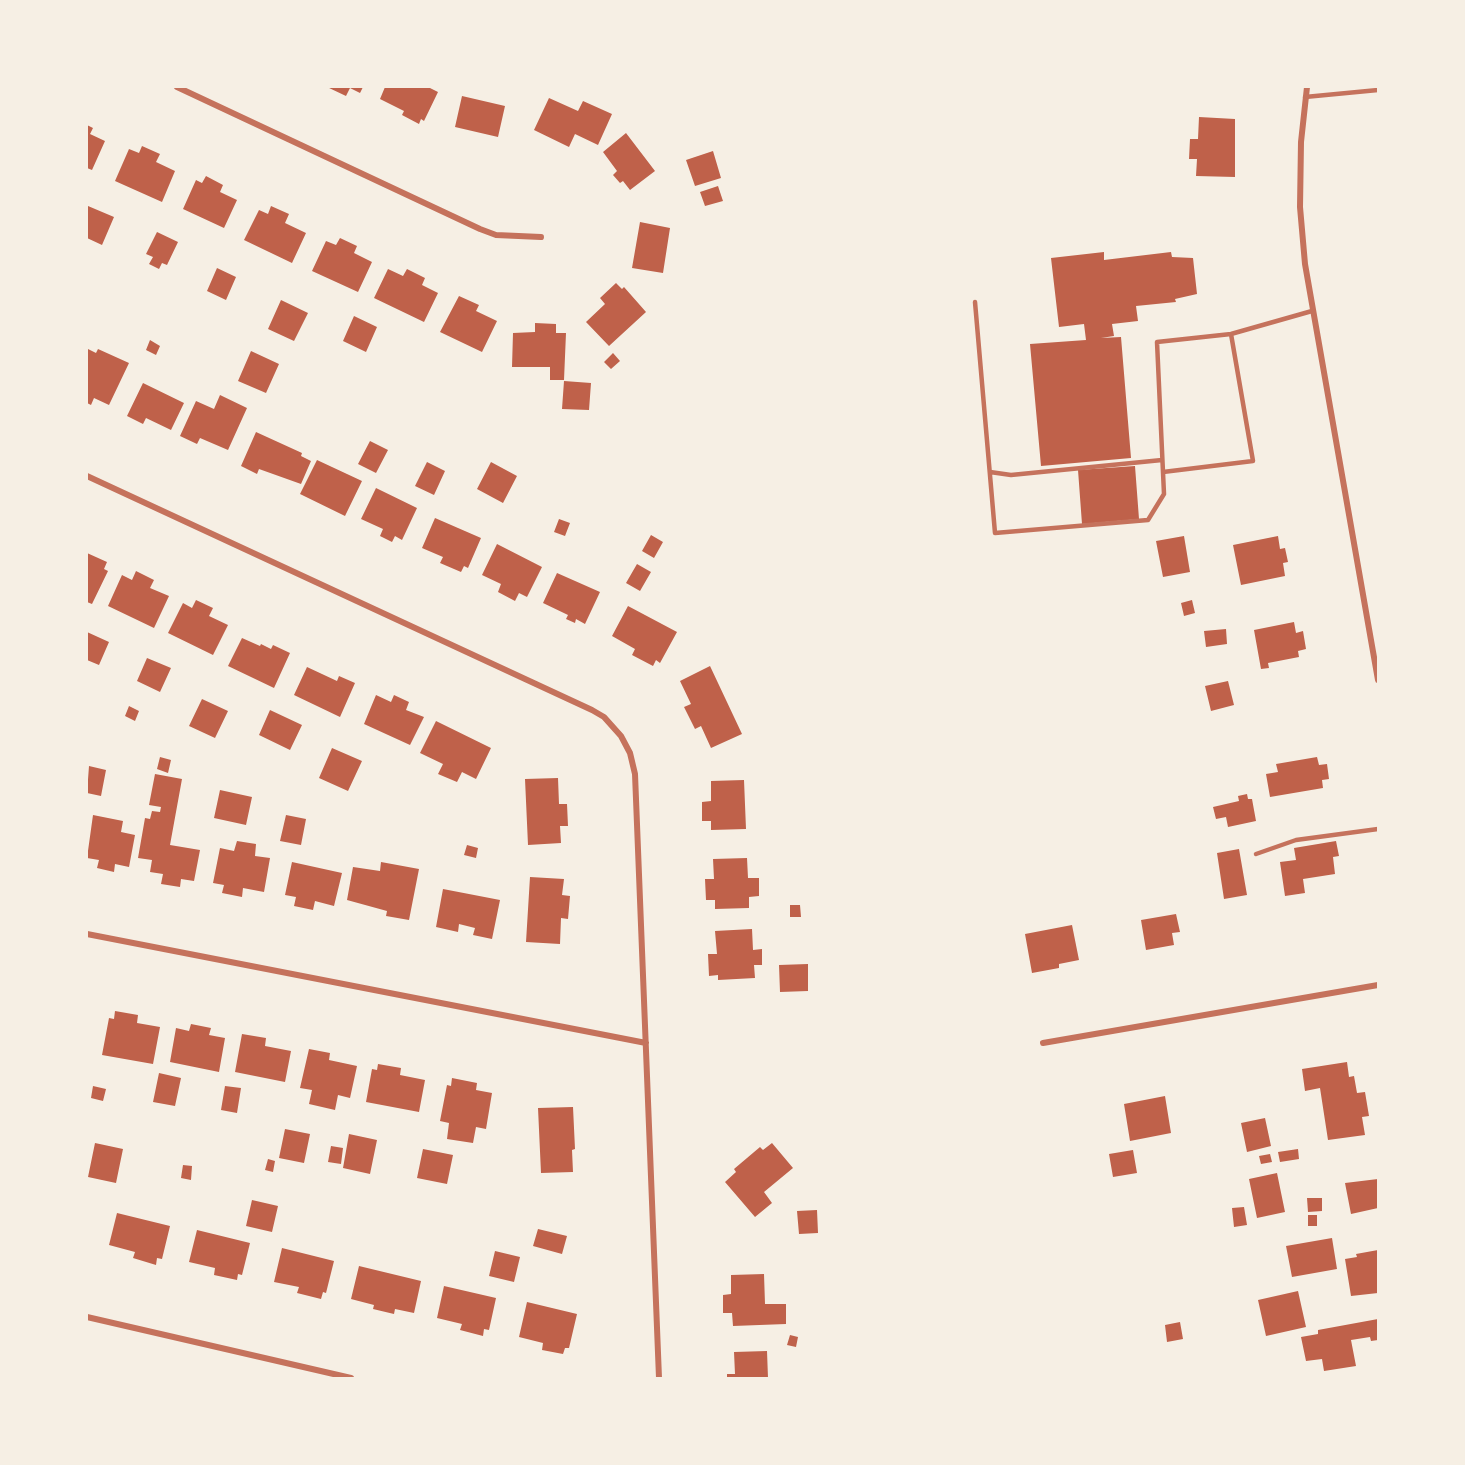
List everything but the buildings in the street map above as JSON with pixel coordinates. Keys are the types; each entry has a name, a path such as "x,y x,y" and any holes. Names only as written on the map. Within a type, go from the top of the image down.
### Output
{"street":[{"path":"177,87 480,230 496,234 541,237"},
{"path":"1307,87 1300,207 1312,311 1378,680"},
{"path":"87,476 591,710 612,725 630,753 635,774 659,1378"},
{"path":"87,934 646,1043"},
{"path":"1043,1042 1378,985"},
{"path":"87,1317 351,1378"}],"lane":[{"path":"1305,97 1378,90"},
{"path":"975,302 995,532 1148,520 1164,494 1157,342 1231,334 1312,311"},
{"path":"1163,472 1253,461 1231,334"},
{"path":"990,472 1011,475 1162,460"},
{"path":"1256,854 1296,840 1378,829"}]}
